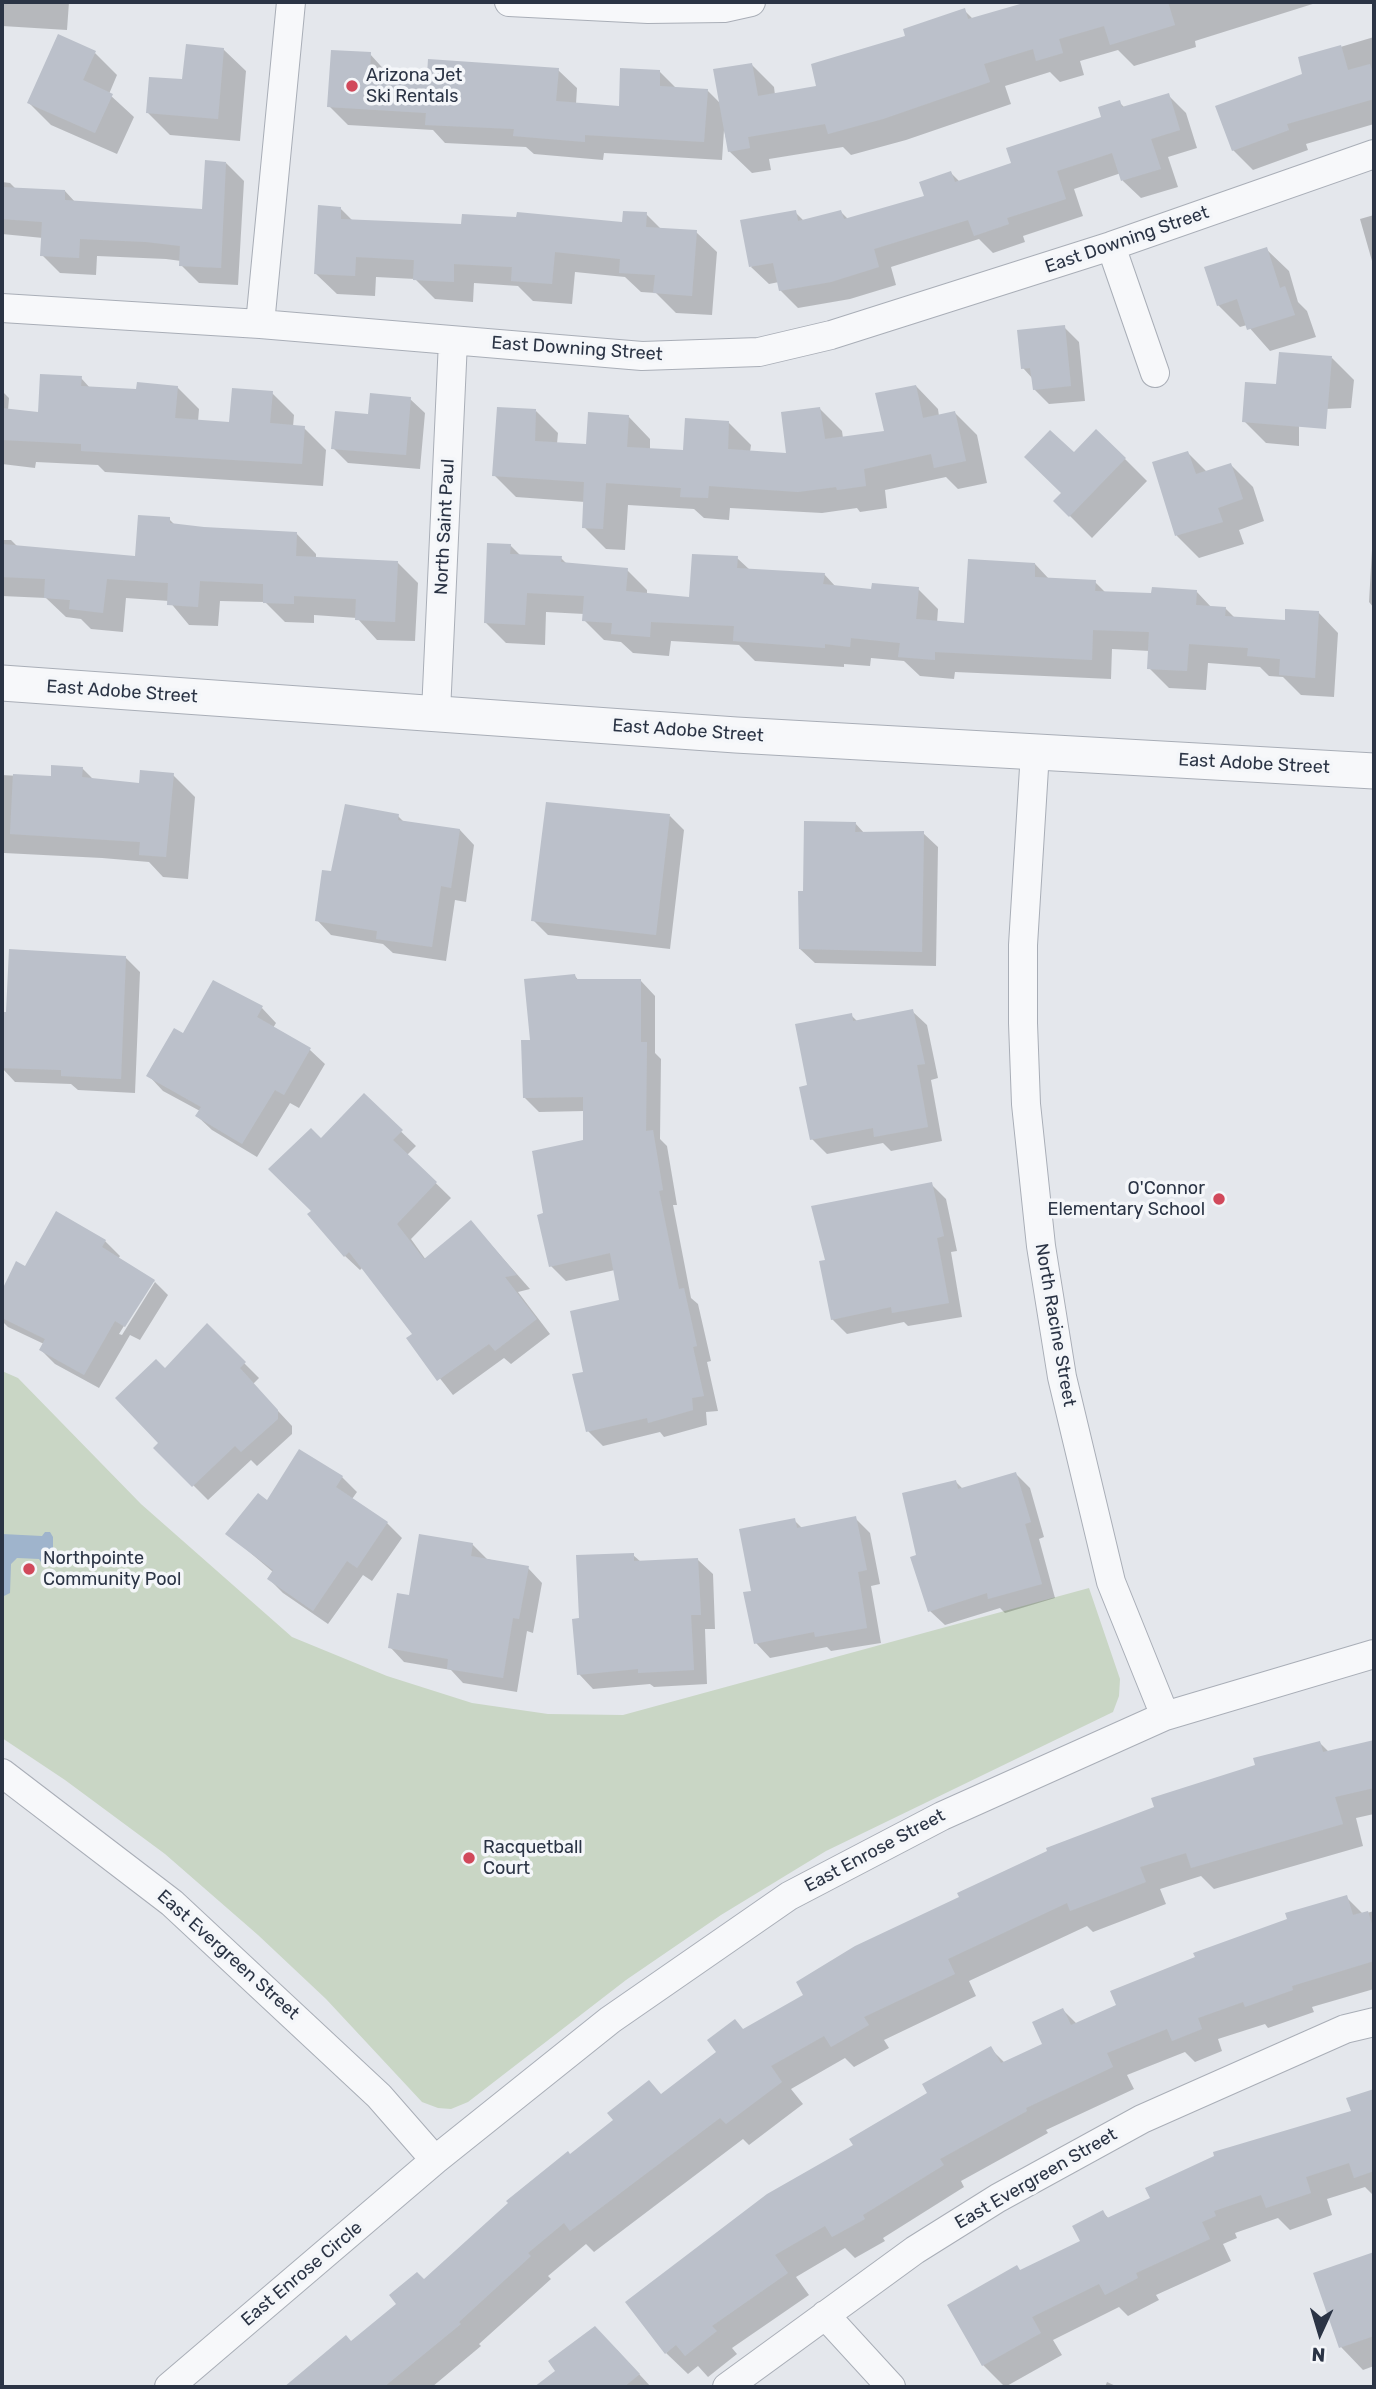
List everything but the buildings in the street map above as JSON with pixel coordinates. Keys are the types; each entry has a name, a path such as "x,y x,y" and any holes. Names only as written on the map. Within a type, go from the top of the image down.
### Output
{"street":[{"path":"260,324 291,2"},
{"path":"509,2 648,9 724,8 751,2"},
{"name":"East Downing Street","path":"2,308 260,324 642,356 759,352 831,335 1111,246 1374,154"},
{"path":"1111,246 1155,373"},
{"name":"North Saint Paul","path":"436,712 453,341"},
{"name":"East Adobe Street","path":"2,683 736,735 1374,771"},
{"name":"North Racine Street","path":"1035,752 1023,945 1023,1023 1026,1104 1041,1246 1062,1377 1111,1582 1165,1716"},
{"name":"East Enrose Street","path":"435,2160 610,2020 789,1896 942,1816 1165,1716 1374,1654"},
{"name":"East Evergreen Street","path":"2,1773 172,1903 379,2096 435,2160"},
{"name":"East Evergreen Street","path":"727,2387 915,2250 998,2198 1142,2119 1345,2029 1374,2022"},
{"name":"East Enrose Circle","path":"169,2387 435,2160"},
{"path":"824,2315 891,2387"}],"green space":[{"path":"2,1371 18,1378 141,1504 292,1637 387,1676 472,1703 548,1714 623,1715 1089,1588 1120,1679 1119,1696 1113,1712 826,1851 721,1915 626,1980 468,2102 451,2109 438,2108 422,2102 326,1999 165,1854 65,1780 2,1738"}],"water":[{"path":"45,1532 50,1532 53,1537 53,1560 50,1565 43,1565 39,1559 17,1558 11,1564 10,1593 2,1597 2,1534 42,1536"}],"place":[{"name":"Arizona Jet Ski Rentals","path":"352,86"},
{"name":"O'Connor Elementary School","path":"1219,1199"},
{"name":"Northpointe Community Pool","path":"29,1569"},
{"name":"Racquetball Court","path":"469,1858"}]}
